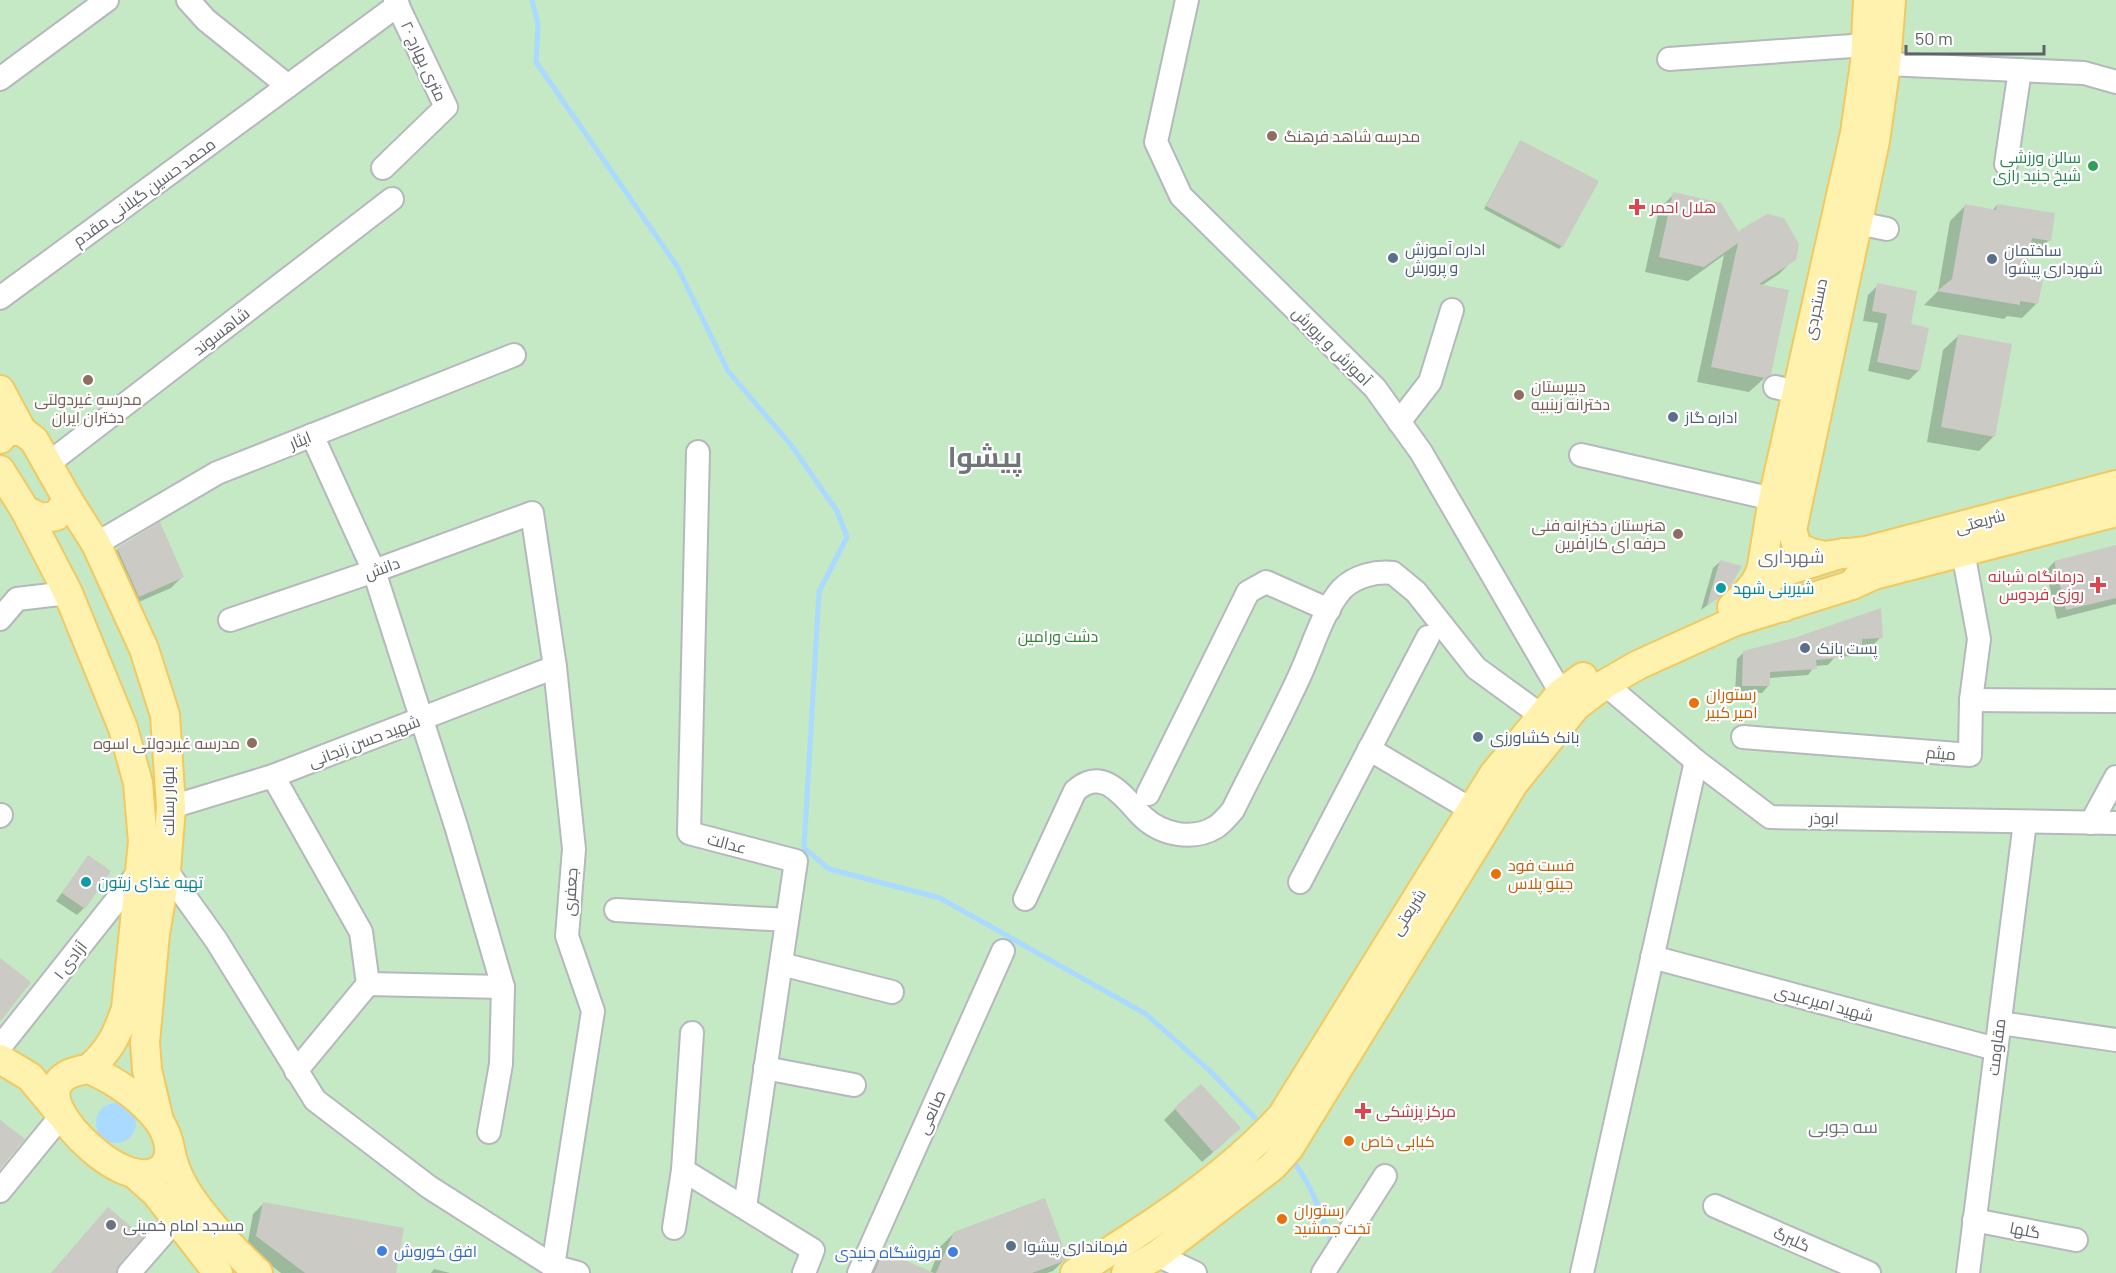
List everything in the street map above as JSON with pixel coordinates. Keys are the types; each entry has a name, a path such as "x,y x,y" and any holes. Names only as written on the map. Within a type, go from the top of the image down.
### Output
{"main road":[{"name":"دستجردی","path":"1868,0 1876,54"},
{"name":"دستجردی","path":"1732,607 1744,597 1757,580 1766,543 1786,500 1849,222 1855,133 1891,0"},
{"name":"دستجردی","path":"1843,553 1818,555 1805,551 1796,543 1791,530 1786,500 1786,389 1849,222"},
{"path":"0,390 11,435"},
{"name":"بلوار رسالت","path":"11,435 34,440 96,544 144,649 165,715 171,807 153,871 126,1009 107,1052 83,1069 65,1074 58,1082 55,1095 62,1115"},
{"name":"شریعتی","path":"1075,1273 1140,1233 1243,1155 1282,1116 1494,774 1561,693 1596,668 1732,607 1770,580 1843,553 1866,551 2116,485"},
{"name":"بلوار رسالت","path":"10,489 68,593 123,728 138,783 143,842 153,871 155,934 145,1025 147,1070 178,1177 190,1197 234,1251 258,1273"},
{"path":"10,489 40,518 56,516 68,500"},
{"name":"شریعتی","path":"1126,1273 1157,1255 1281,1157 1514,783 1576,706 1605,684 1638,665 1733,622 1852,585 1874,575 2116,512"},
{"path":"1766,543 1767,554 1777,569 1765,592 1770,601 1784,607"},
{"path":"1843,553 1852,553 1861,562 1862,572 1852,585"},
{"path":"0,1058 57,1071 83,1069 115,1081 134,1095 164,1132 167,1164 154,1174 137,1176"},
{"path":"0,1058 30,1077 77,1135 92,1148 116,1166 137,1176 156,1193 218,1273"}],"street":[{"path":"0,79 107,0"},
{"path":"188,0 206,20 288,86"},
{"name":"آموزش و پرورش","path":"1187,0 1156,142 1181,196 1375,388 1420,452 1561,693"},
{"name":"محمد حسین گیلانی مقدم","path":"0,298 288,86 397,2"},
{"name":"۲۰ متری بهارچ","path":"383,168 446,107 397,2"},
{"path":"1669,59 1876,54 2020,70 2084,73 2116,82"},
{"path":"2006,164 2020,70"},
{"name":"شاهسوند","path":"49,464 392,199"},
{"path":"1849,222 1887,229"},
{"path":"1399,422 1430,382 1452,310"},
{"name":"ایثار","path":"96,544 217,473 514,356"},
{"path":"312,435 374,571 457,829 503,987 501,1064 489,1132"},
{"name":"عدالت","path":"698,452 689,833 796,861 745,1207"},
{"path":"1581,455 1786,500"},
{"name":"دانش","path":"230,620 374,571 532,513"},
{"name":"جعفری","path":"532,513 555,667 574,849 567,936 593,1011 553,1266"},
{"name":"میثم","path":"1743,737 1971,755 1971,700 1979,639 1963,552"},
{"path":"1025,899 1075,791 1084,785 1106,784 1117,788 1145,818 1167,831 1188,836 1217,826 1233,810 1238,801 1329,610 1343,588 1373,573 1393,573 1416,592 1476,668 1542,716"},
{"path":"1148,794 1248,592 1266,582 1329,610"},
{"path":"0,619 17,599 68,593"},
{"path":"1300,882 1428,637"},
{"name":"شهید حسن زنجانی","path":"171,807 273,777 555,667"},
{"name":"ابوذر","path":"1605,684 1696,761 1770,818 2116,823"},
{"path":"1971,700 2116,701"},
{"path":"1369,749 1472,810"},
{"path":"1582,1273 1696,761"},
{"path":"273,777 361,932 368,984 296,1071"},
{"path":"2091,823 2116,777"},
{"name":"مقاومت","path":"1968,1273 2025,822"},
{"path":"153,871 216,940 315,1100 429,1187 553,1266 578,1273"},
{"name":"آزادی ۱","path":"0,1047 153,871"},
{"path":"616,910 787,920"},
{"name":"صانعی","path":"859,1273 1003,951"},
{"name":"شهید امیرعبدی","path":"1652,957 1996,1049"},
{"path":"781,964 892,992"},
{"path":"368,984 503,987"},
{"path":"2000,1023 2116,1040"},
{"path":"674,1228 683,1170 692,1033"},
{"path":"765,1068 854,1085"},
{"path":"0,1191 62,1115"},
{"path":"683,1170 813,1251 804,1273"},
{"path":"1326,1269 1385,1176"},
{"name":"گلبرگ","path":"1715,1206 1869,1273"},
{"path":"129,1273 177,1218"},
{"name":"گلها","path":"1974,1220 2076,1240"},
{"path":"1157,1255 1195,1273"}],"green space":[{"name":"دشت ورامین","path":"0,0 2116,0 2116,1273 0,1273"}],"water":[{"path":"116,1103 124,1104 130,1109 135,1115 135,1131 130,1137 124,1142 116,1143 108,1142 102,1137 97,1131 96,1123 97,1115 102,1109 108,1104"}],"building":[{"path":"1520,140 1599,181 1563,247 1486,206"},
{"path":"1673,192 1721,203 1740,234 1740,230 1767,214 1784,218 1799,244 1796,260 1759,284 1789,290 1771,374 1765,378 1711,367 1738,243 1704,267 1659,257"},
{"name":"ساختمان شهرداری پیشوا","path":"1965,204 1996,210 1997,204 2055,213 2051,241 2032,238 2025,277 2043,280 2038,304 2020,301 2020,305 1937,291 1952,279"},
{"path":"1877,283 1917,291 1911,324 1929,328 1920,371 1877,362 1887,314 1872,311"},
{"path":"1958,334 2012,344 1995,437 1941,427"},
{"path":"160,522 184,577 139,597 117,548"},
{"name":"درمانگاه شبانه روزی فردوس","path":"2116,545 2116,598 2066,610 2054,561"},
{"name":"شیرینی شهد","path":"1720,560 1742,566 1731,585 1719,598 1707,605"},
{"path":"1881,608 1883,638 1862,639 1862,649 1836,651 1837,658 1816,660 1817,669 1770,672 1770,686 1742,686 1743,651 1794,638"},
{"name":"تهیه غذای زیتون","path":"88,855 111,871 85,909 62,893"},
{"path":"0,958 31,982 0,1022"},
{"path":"1201,1084 1241,1128 1213,1152 1174,1108"},
{"path":"0,1120 25,1139 0,1169"},
{"name":"فرمانداری پیشوا","path":"1045,1198 1067,1258 1064,1261 1032,1273 936,1273 954,1232"},
{"path":"263,1202 404,1228 396,1273 305,1273 256,1236"},
{"name":"مسجد امام خمینی","path":"108,1207 143,1237 119,1264 116,1273 51,1273"},
{"path":"884,1251 934,1273 874,1273"}],"waterway":[{"path":"532,0 538,24 536,62 677,266 728,371 791,445 837,511 847,537 819,592 804,848 829,869 940,898 1146,1014 1210,1071 1256,1119"},
{"path":"1291,1159 1321,1212 1332,1246"}],"place":[{"name":"مدرسه شاهد فرهنگ","path":"1272,136"},
{"name":"سالن ورزشی شیخ جنید رازی","path":"2093,166"},
{"name":"هلال احمر","path":"1637,207"},
{"name":"اداره آموزش و پرورش","path":"1393,258"},
{"name":"ساختمان شهرداری پیشوا","path":"1992,259"},
{"name":"مدرسه غیردولتی دختران ایران","path":"88,380"},
{"name":"دبیرستان دخترانه زینبیه","path":"1519,395"},
{"name":"اداره گاز","path":"1673,417"},
{"name":"هنرستان دخترانه فنی حرفه ای کارآفرین","path":"1678,534"},
{"name":"درمانگاه شبانه روزی فردوس","path":"2098,585"},
{"name":"شیرینی شهد","path":"1721,588"},
{"name":"پست بانک","path":"1805,648"},
{"name":"رستوران امیر کبیر","path":"1694,703"},
{"name":"بانک کشاورزی","path":"1478,737"},
{"name":"مدرسه غیردولتی اسوه","path":"252,743"},
{"name":"فست فود جیتو پلاس","path":"1496,874"},
{"name":"تهیه غذای زیتون","path":"86,882"},
{"name":"مرکز پزشکی","path":"1363,1111"},
{"name":"کبابی خاص","path":"1349,1141"},
{"name":"رستوران تخت جمشید","path":"1282,1219"},
{"name":"مسجد امام خمینی","path":"111,1225"},
{"name":"فرمانداری پیشوا","path":"1011,1246"},
{"name":"افق کوروش","path":"382,1251"},
{"name":"فروشگاه جنیدی","path":"953,1252"}],"district":[{"name":"پیشوا","path":"985,457"},
{"name":"شهرداری","path":"1791,557"},
{"name":"سه جوبی","path":"1843,1127"}]}
